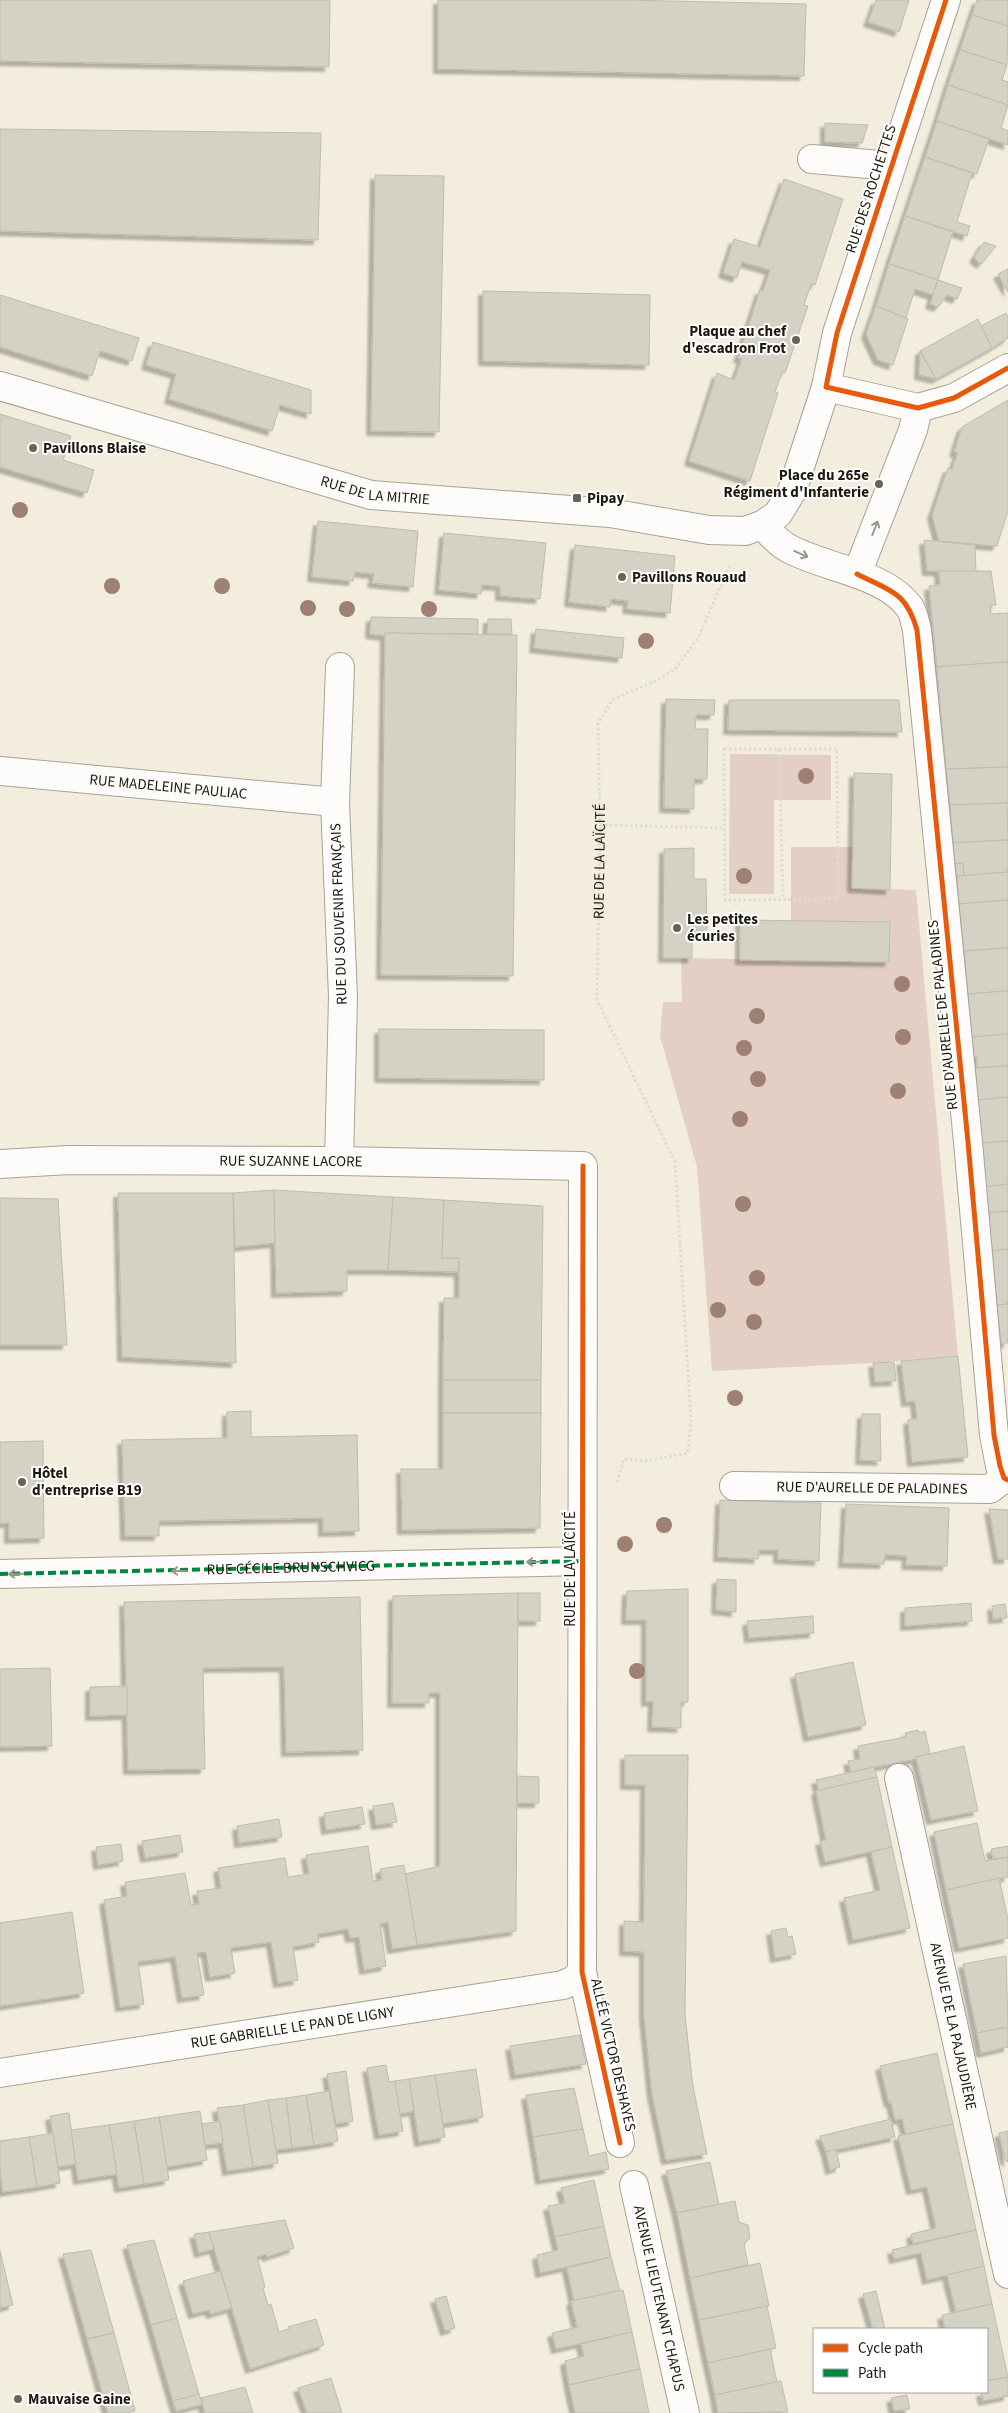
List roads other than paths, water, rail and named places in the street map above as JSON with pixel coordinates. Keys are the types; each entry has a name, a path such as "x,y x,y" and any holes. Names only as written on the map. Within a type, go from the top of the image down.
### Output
{"street":[{"name":"RUE DES ROCHETTES","path":"826,387 837,333 946,0"},
{"path":"812,159 891,166"},
{"path":"918,408 912,430 857,574 804,556 786,547 762,525 778,514 792,492 826,387 918,408 954,398 1008,368"},
{"name":"RUE DE LA MITRIE","path":"0,386 371,495 610,513 723,532 745,530 762,525"},
{"name":"RUE D'AURELLE DE PALADINES","path":"734,1486 990,1489 1006,1479 1000,1466 994,1435 968,1133 917,630 911,610 900,596 857,574"},
{"name":"RUE DU SOUVENIR FRANÇAIS","path":"339,1160 343,997 335,802 340,667"},
{"name":"RUE MADELEINE PAULIAC","path":"0,771 335,802"},
{"name":"RUE SUZANNE LACORE","path":"0,1164 69,1160 339,1160 583,1166"},
{"name":"RUE DE LA LAÏCITÉ","path":"582,1972 583,1166"},
{"name":"RUE CÉCILE BRUNSCHVICG","path":"0,1574 582,1561"},
{"name":"AVENUE DE LA PAJAUDIÈRE","path":"899,1778 999,2194 1008,2274"},
{"name":"RUE GABRIELLE LE PAN DE LIGNY","path":"0,2073 563,1985 574,1980 582,1972"},
{"name":"ALLÉE VICTOR DESHAYES","path":"582,1972 620,2143"},
{"name":"AVENUE LIEUTENANT CHAPUS","path":"634,2184 685,2413"}],"place":[{"name":"Plaque au chef d'escadron Frot","path":"796,340"},
{"name":"Pavillons Blaise","path":"33,448"},
{"name":"Place du 265e Régiment d'Infanterie","path":"879,484"},
{"name":"Pipay","path":"577,498"},
{"name":"Pavillons Rouaud","path":"622,577"},
{"name":"Les petites écuries","path":"677,928"},
{"name":"Hôtel d'entreprise B19","path":"22,1482"},
{"name":"Mauvaise Gaine","path":"18,2399"}]}
